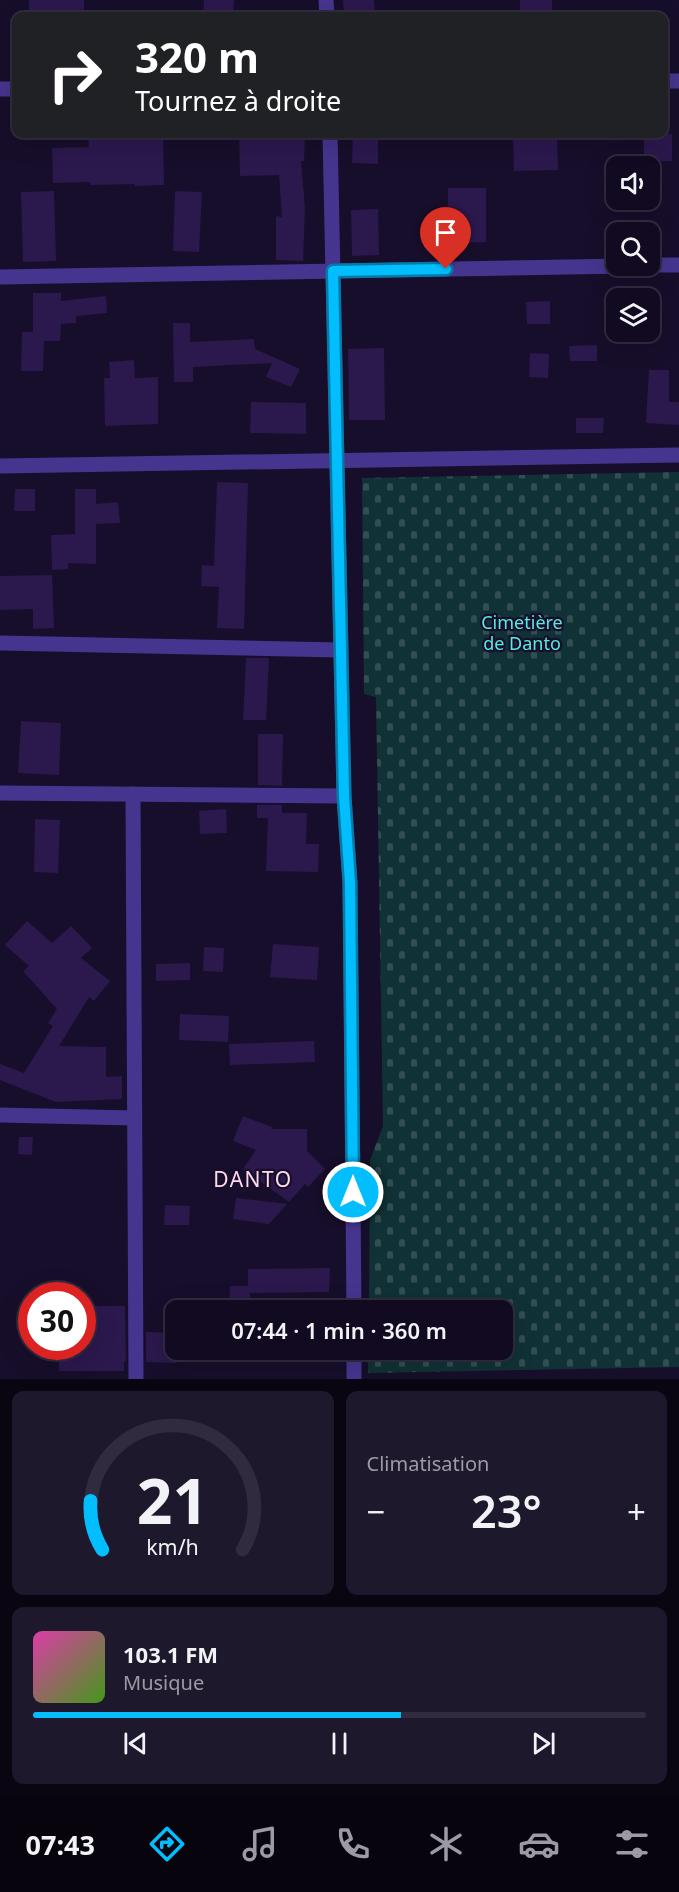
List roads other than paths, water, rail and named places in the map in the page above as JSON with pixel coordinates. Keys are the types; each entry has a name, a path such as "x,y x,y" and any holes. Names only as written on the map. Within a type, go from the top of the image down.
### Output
{"street":[{"path":"330,138 344,796 350,883 354,1300"},
{"path":"660,265 679,265"},
{"path":"0,277 606,266"},
{"path":"0,466 679,455"},
{"path":"0,643 341,650"},
{"path":"0,793 344,796"},
{"path":"133,794 136,1379"},
{"path":"0,1115 134,1118"},
{"path":"354,1360 354,1379"}],"district":[{"name":"DANTO","path":"253,1179"}],"park label":[{"name":"Cimetière de Danto","path":"522,632"}]}
